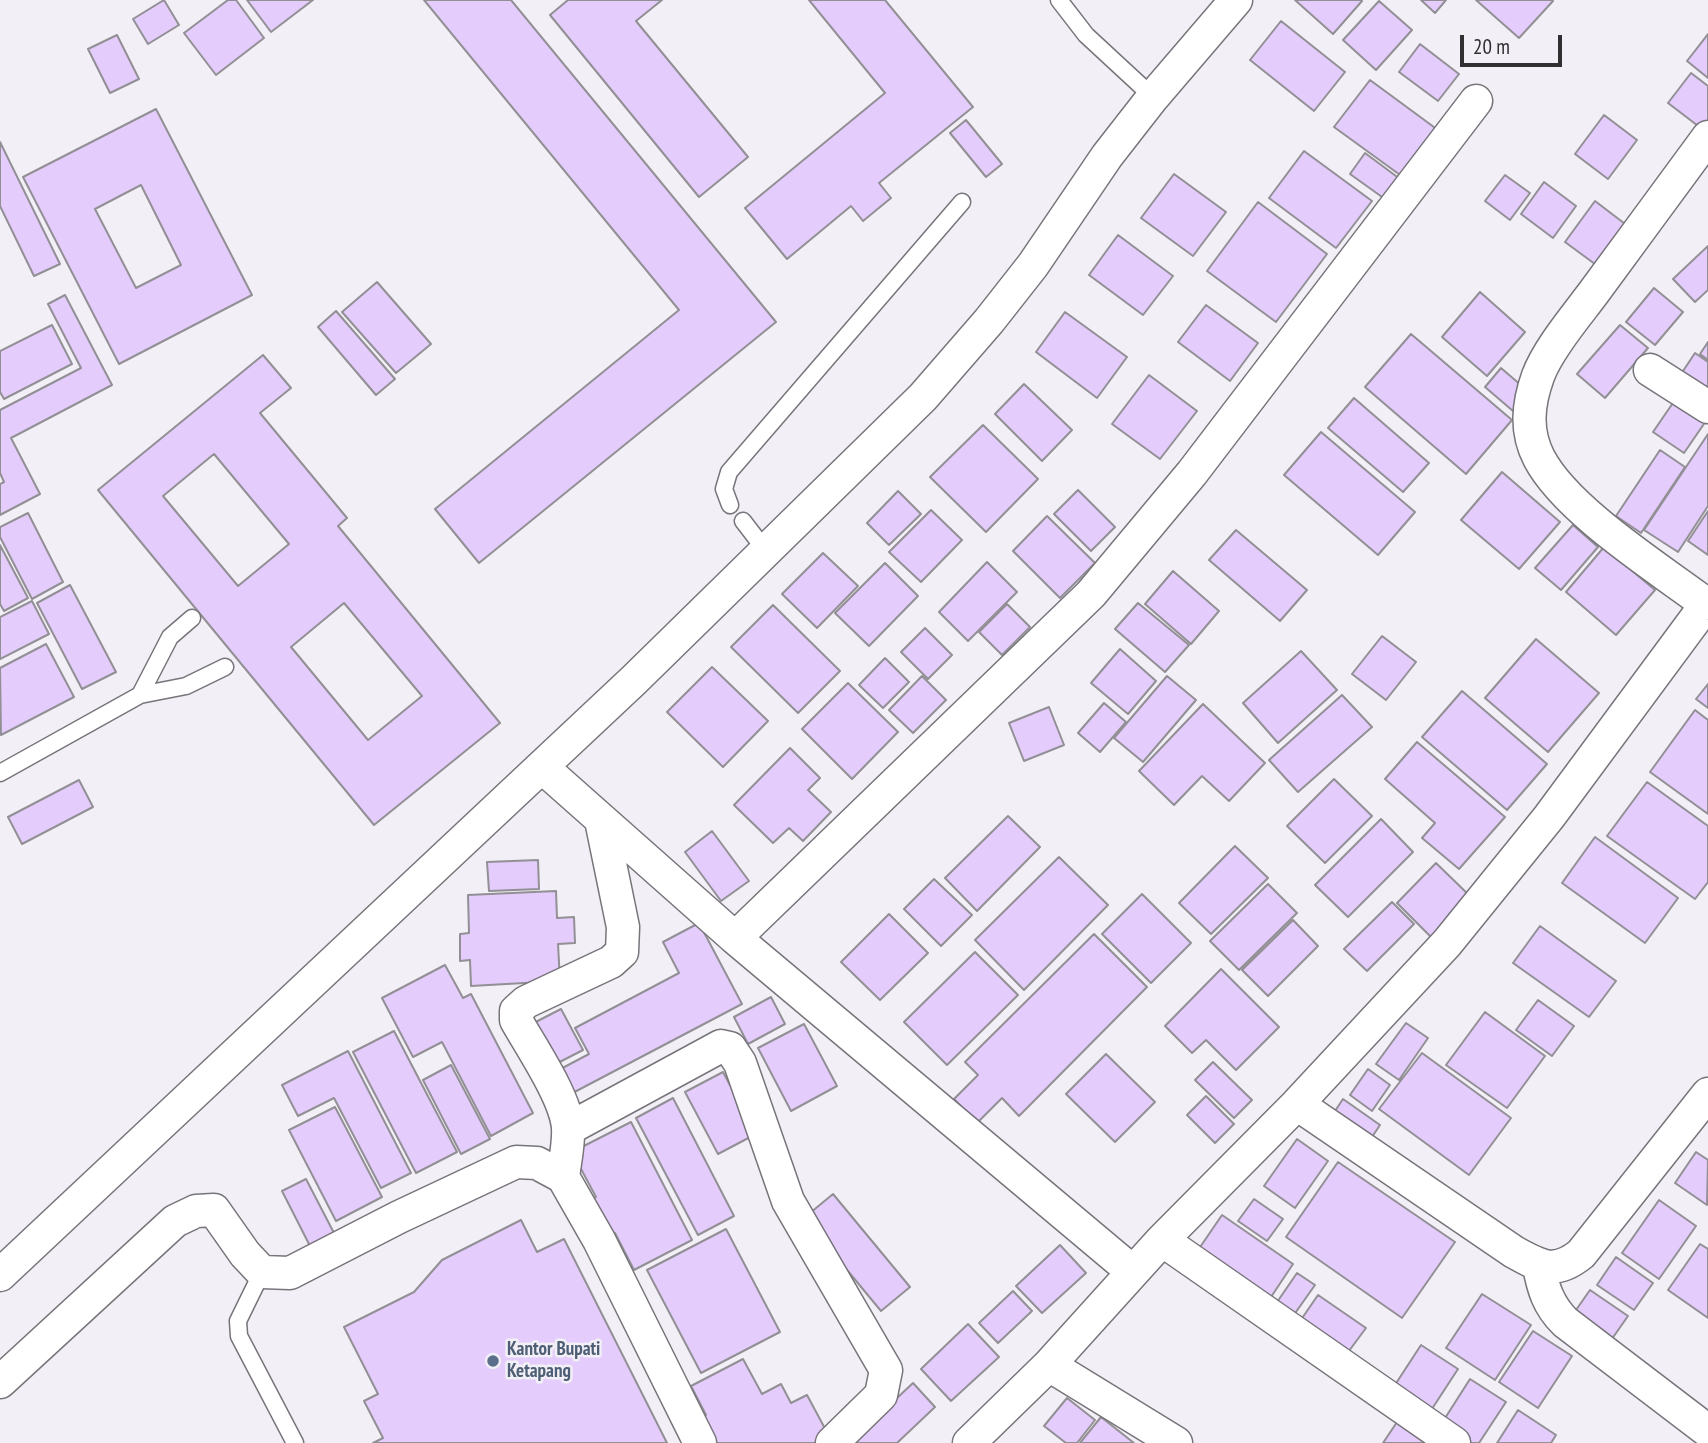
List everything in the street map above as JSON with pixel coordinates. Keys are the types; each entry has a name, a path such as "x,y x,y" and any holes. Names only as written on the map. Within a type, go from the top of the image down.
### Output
{"street":[{"path":"0,1275 542,767 923,397 1033,265 1107,156 1153,97 1236,0"},
{"path":"735,938 1091,594 1192,473 1476,101"},
{"path":"969,1443 1049,1364 1162,1240 1297,1104 1447,943 1549,817 1707,603 1599,524 1561,488 1540,460 1531,440 1528,412 1539,374 1564,333 1708,137"},
{"path":"1650,370 1708,407"},
{"path":"542,767 735,938 1133,1272"},
{"path":"563,1177 568,1129 565,1114 555,1090 516,1020 516,1010 526,1002 611,962 622,952 624,927 601,820"},
{"path":"568,1129 721,1046 730,1048 740,1063 788,1201 886,1370 881,1395 832,1443"},
{"path":"1297,1104 1502,1244 1539,1266 1562,1266 1581,1254 1708,1094"},
{"path":"0,1382 175,1221 196,1212 214,1210 245,1254 262,1272 290,1273 399,1217 516,1162 537,1163 563,1177 599,1240 700,1443"},
{"path":"1162,1240 1454,1443"},
{"path":"1539,1266 1546,1297 1554,1311 1565,1322 1708,1431"},
{"path":"1049,1364 1176,1443"}],"lane":[{"path":"1059,0 1086,35 1153,97"},
{"path":"730,505 724,489 729,472 962,202"},
{"path":"743,521 766,551"},
{"path":"140,695 170,637 192,618"},
{"path":"0,773 140,695 186,686 225,667"},
{"path":"262,1272 239,1321 239,1336 295,1443"}],"building":[{"path":"164,0 179,25 148,44 133,19"},
{"path":"228,0 236,0 264,38 216,75 184,33"},
{"path":"247,0 313,0 271,32"},
{"path":"424,0 511,0 776,322 479,563 435,509 679,310"},
{"path":"568,0 662,0 636,21 748,157 699,197 550,15"},
{"path":"809,0 885,0 973,107 879,183 891,198 863,221 851,206 787,259 745,208 885,93"},
{"path":"1295,0 1361,0 1362,1 1333,34"},
{"path":"1421,0 1446,0 1435,13"},
{"path":"1476,0 1552,0 1553,1 1519,38"},
{"path":"1379,1 1412,30 1376,70 1343,40"},
{"path":"1281,21 1345,72 1314,111 1250,60"},
{"path":"1708,34 1708,78 1687,61"},
{"path":"117,35 139,79 110,93 88,49"},
{"path":"1420,44 1459,74 1438,101 1399,72"},
{"path":"1691,73 1708,86 1706,132 1668,103"},
{"path":"1370,80 1442,133 1407,180 1334,127"},
{"path":"156,109 252,295 119,364 23,177","holes":["141,185 181,265 136,288 95,209"]},
{"path":"1604,115 1637,140 1608,179 1575,154"},
{"path":"966,120 1002,164 986,177 950,133"},
{"path":"0,142 60,264 34,276 0,206"},
{"path":"1304,151 1372,201 1336,248 1269,198"},
{"path":"1365,153 1404,182 1389,202 1350,174"},
{"path":"1174,174 1226,212 1193,256 1141,218"},
{"path":"1505,175 1530,193 1510,220 1485,201"},
{"path":"1544,182 1576,206 1553,238 1521,214"},
{"path":"1595,201 1633,230 1603,270 1565,242"},
{"path":"1258,202 1327,254 1276,322 1207,271"},
{"path":"1118,235 1173,276 1143,315 1089,275"},
{"path":"1708,246 1708,290 1695,302 1673,279"},
{"path":"377,282 431,344 396,373 342,312"},
{"path":"1654,288 1683,312 1655,345 1626,322"},
{"path":"1480,292 1525,332 1487,376 1442,337"},
{"path":"65,295 112,385 11,438 40,494 0,515 0,484 4,482 0,473 0,410 81,368 48,304"},
{"path":"1206,305 1258,343 1230,381 1178,342"},
{"path":"336,311 395,379 376,395 318,327"},
{"path":"1065,312 1127,357 1097,398 1036,352"},
{"path":"52,325 72,364 4,399 0,392 0,351"},
{"path":"1620,325 1648,348 1605,398 1577,374"},
{"path":"1411,334 1512,420 1466,474 1365,387"},
{"path":"1708,342 1708,360 1700,354"},
{"path":"1695,353 1708,362 1708,396 1679,377"},
{"path":"263,355 291,388 260,413 347,518 338,526 500,723 374,825 98,490","holes":["214,454 289,544 238,586 163,496","344,603 422,696 368,740 291,647"]},
{"path":"1501,368 1529,392 1513,411 1485,387"},
{"path":"1149,375 1197,411 1160,459 1112,424"},
{"path":"1024,384 1072,430 1042,461 995,414"},
{"path":"1677,397 1708,418 1684,453 1653,432"},
{"path":"1354,398 1429,463 1403,492 1328,428"},
{"path":"983,425 1038,479 986,532 930,477"},
{"path":"1321,432 1415,512 1378,555 1284,475"},
{"path":"1708,434 1708,506 1678,552 1644,530"},
{"path":"1660,450 1685,467 1641,533 1616,516"},
{"path":"1502,472 1560,522 1519,569 1461,520"},
{"path":"1078,490 1115,527 1091,551 1054,514"},
{"path":"898,491 921,514 889,545 867,523"},
{"path":"931,510 962,540 921,582 889,552"},
{"path":"1708,511 1708,555 1688,541"},
{"path":"28,513 63,582 32,599 0,537 0,527"},
{"path":"1047,516 1095,563 1060,598 1013,551"},
{"path":"1573,525 1598,547 1561,590 1535,568"},
{"path":"1236,530 1307,590 1280,621 1209,560"},
{"path":"0,545 28,598 4,611 0,604"},
{"path":"1604,547 1655,590 1616,635 1566,592"},
{"path":"823,553 858,586 817,628 782,594"},
{"path":"987,562 1017,592 968,641 939,612"},
{"path":"885,563 918,596 869,646 835,613"},
{"path":"1173,571 1219,611 1191,644 1145,604"},
{"path":"70,585 116,672 82,689 37,603"},
{"path":"32,601 49,634 0,659 0,617"},
{"path":"1138,603 1189,645 1165,672 1115,629"},
{"path":"1007,604 1030,627 1002,655 979,632"},
{"path":"773,605 840,671 798,713 731,647"},
{"path":"925,628 952,655 928,679 901,652"},
{"path":"1382,636 1416,662 1386,700 1352,674"},
{"path":"1536,639 1599,693 1548,752 1485,698"},
{"path":"46,644 74,697 1,735 0,668"},
{"path":"1120,649 1156,681 1128,714 1091,683"},
{"path":"1301,651 1337,690 1278,743 1243,703"},
{"path":"885,658 909,682 883,708 859,685"},
{"path":"712,667 768,721 723,767 667,712"},
{"path":"922,676 946,700 913,733 889,710"},
{"path":"1167,676 1196,700 1143,762 1114,738"},
{"path":"848,683 898,732 852,779 802,729"},
{"path":"1708,684 1708,708 1696,699"},
{"path":"1462,691 1547,764 1507,810 1422,737"},
{"path":"1342,695 1372,727 1298,792 1269,760"},
{"path":"1104,703 1126,722 1100,752 1078,733"},
{"path":"1203,704 1265,763 1229,801 1202,776 1174,805 1139,771"},
{"path":"1049,707 1064,745 1024,761 1009,723"},
{"path":"1695,710 1708,720 1708,814 1650,772"},
{"path":"1417,742 1505,817 1459,869 1422,838 1435,823 1385,779"},
{"path":"790,748 820,778 808,790 831,812 803,841 789,828 773,843 734,805"},
{"path":"1334,779 1372,816 1325,863 1287,826"},
{"path":"79,780 93,807 22,844 8,817"},
{"path":"1647,782 1708,826 1708,882 1695,899 1607,836"},
{"path":"1008,816 1040,847 977,911 945,878"},
{"path":"1381,819 1413,852 1348,917 1315,885"},
{"path":"712,831 749,881 721,901 685,852"},
{"path":"1595,837 1678,898 1645,943 1562,883"},
{"path":"1235,846 1268,878 1211,934 1179,903"},
{"path":"1059,857 1108,905 1024,990 975,940"},
{"path":"538,860 539,889 489,891 487,862"},
{"path":"1436,863 1473,899 1433,939 1397,903"},
{"path":"934,879 972,915 941,946 904,909"},
{"path":"1268,884 1297,913 1239,970 1210,941"},
{"path":"556,891 557,918 574,917 575,943 558,944 560,981 471,986 470,960 460,961 460,934 469,933 468,895"},
{"path":"1142,894 1191,943 1151,983 1102,934"},
{"path":"1392,902 1414,924 1367,971 1344,949"},
{"path":"889,914 928,953 880,1000 841,962"},
{"path":"1293,920 1318,946 1268,996 1242,970"},
{"path":"699,923 742,1004 565,1097 553,1073 589,1054 575,1028 679,973 663,942"},
{"path":"1540,926 1616,981 1589,1017 1513,963"},
{"path":"1094,934 1147,987 1019,1116 1002,1098 977,1123 954,1099 978,1075 965,1062"},
{"path":"975,952 1018,995 947,1065 904,1022"},
{"path":"445,965 463,998 471,994 533,1113 491,1136 442,1042 413,1057 382,998"},
{"path":"1221,969 1279,1027 1236,1070 1206,1040 1192,1053 1165,1026"},
{"path":"771,997 785,1024 748,1044 734,1017"},
{"path":"1538,1000 1574,1026 1552,1056 1516,1030"},
{"path":"561,1009 583,1050 548,1068 526,1027"},
{"path":"1485,1012 1545,1056 1507,1108 1446,1065"},
{"path":"1406,1023 1428,1038 1399,1080 1376,1064"},
{"path":"804,1024 837,1086 791,1111 758,1048"},
{"path":"394,1031 457,1152 416,1173 353,1052"},
{"path":"348,1051 411,1173 381,1188 334,1098 298,1116 282,1085"},
{"path":"1422,1053 1511,1118 1469,1175 1379,1109"},
{"path":"1106,1054 1155,1102 1115,1142 1066,1094"},
{"path":"1213,1062 1252,1100 1234,1118 1195,1080"},
{"path":"451,1065 490,1139 461,1154 423,1080"},
{"path":"1368,1069 1390,1085 1372,1111 1350,1095"},
{"path":"723,1072 756,1134 718,1154 685,1092"},
{"path":"1206,1096 1234,1124 1215,1143 1187,1115"},
{"path":"673,1098 734,1216 698,1235 636,1118"},
{"path":"1343,1099 1380,1125 1366,1146 1329,1120"},
{"path":"335,1107 382,1197 336,1221 289,1130"},
{"path":"631,1122 692,1240 634,1270 615,1233 606,1237 588,1202 596,1197 572,1152"},
{"path":"1297,1139 1328,1161 1295,1208 1264,1186"},
{"path":"1696,1152 1708,1160 1707,1205 1675,1183"},
{"path":"1338,1162 1455,1242 1402,1318 1286,1237"},
{"path":"306,1179 334,1233 310,1246 282,1191"},
{"path":"833,1194 910,1287 881,1311 804,1218"},
{"path":"1254,1199 1283,1219 1267,1241 1238,1221"},
{"path":"1659,1200 1696,1226 1659,1279 1622,1253"},
{"path":"1222,1215 1293,1264 1265,1306 1194,1256"},
{"name":"Kantor Bupati Ketapang","path":"521,1220 537,1252 564,1239 667,1443 373,1443 383,1438 364,1401 378,1394 344,1327 414,1292 442,1260"},
{"path":"726,1229 780,1332 701,1373 647,1270"},
{"path":"1700,1244 1708,1249 1708,1318 1668,1290"},
{"path":"1060,1245 1086,1273 1042,1313 1016,1286"},
{"path":"1616,1257 1653,1283 1634,1310 1597,1285"},
{"path":"1297,1273 1315,1285 1291,1319 1273,1308"},
{"path":"1590,1290 1628,1316 1607,1346 1569,1320"},
{"path":"1013,1291 1032,1311 998,1343 979,1323"},
{"path":"1482,1294 1531,1325 1495,1380 1446,1348"},
{"path":"1318,1295 1366,1328 1343,1359 1296,1327"},
{"path":"968,1324 999,1357 951,1401 921,1369"},
{"path":"1533,1331 1572,1356 1538,1408 1499,1382"},
{"path":"1421,1345 1458,1369 1428,1415 1391,1391"},
{"path":"743,1359 762,1394 781,1384 791,1403 807,1395 829,1436 816,1443 709,1443 697,1420 706,1415 691,1386"},
{"path":"1470,1379 1506,1402 1479,1443 1466,1443 1440,1426"},
{"path":"913,1383 935,1407 897,1443 849,1443"},
{"path":"1067,1398 1095,1420 1077,1443 1066,1443 1044,1426"},
{"path":"1518,1410 1556,1435 1551,1443 1497,1443"},
{"path":"1101,1417 1134,1443 1080,1443"},
{"path":"1397,1422 1430,1443 1383,1443"}],"place":[{"name":"Kantor Bupati Ketapang","path":"493,1361"}]}
